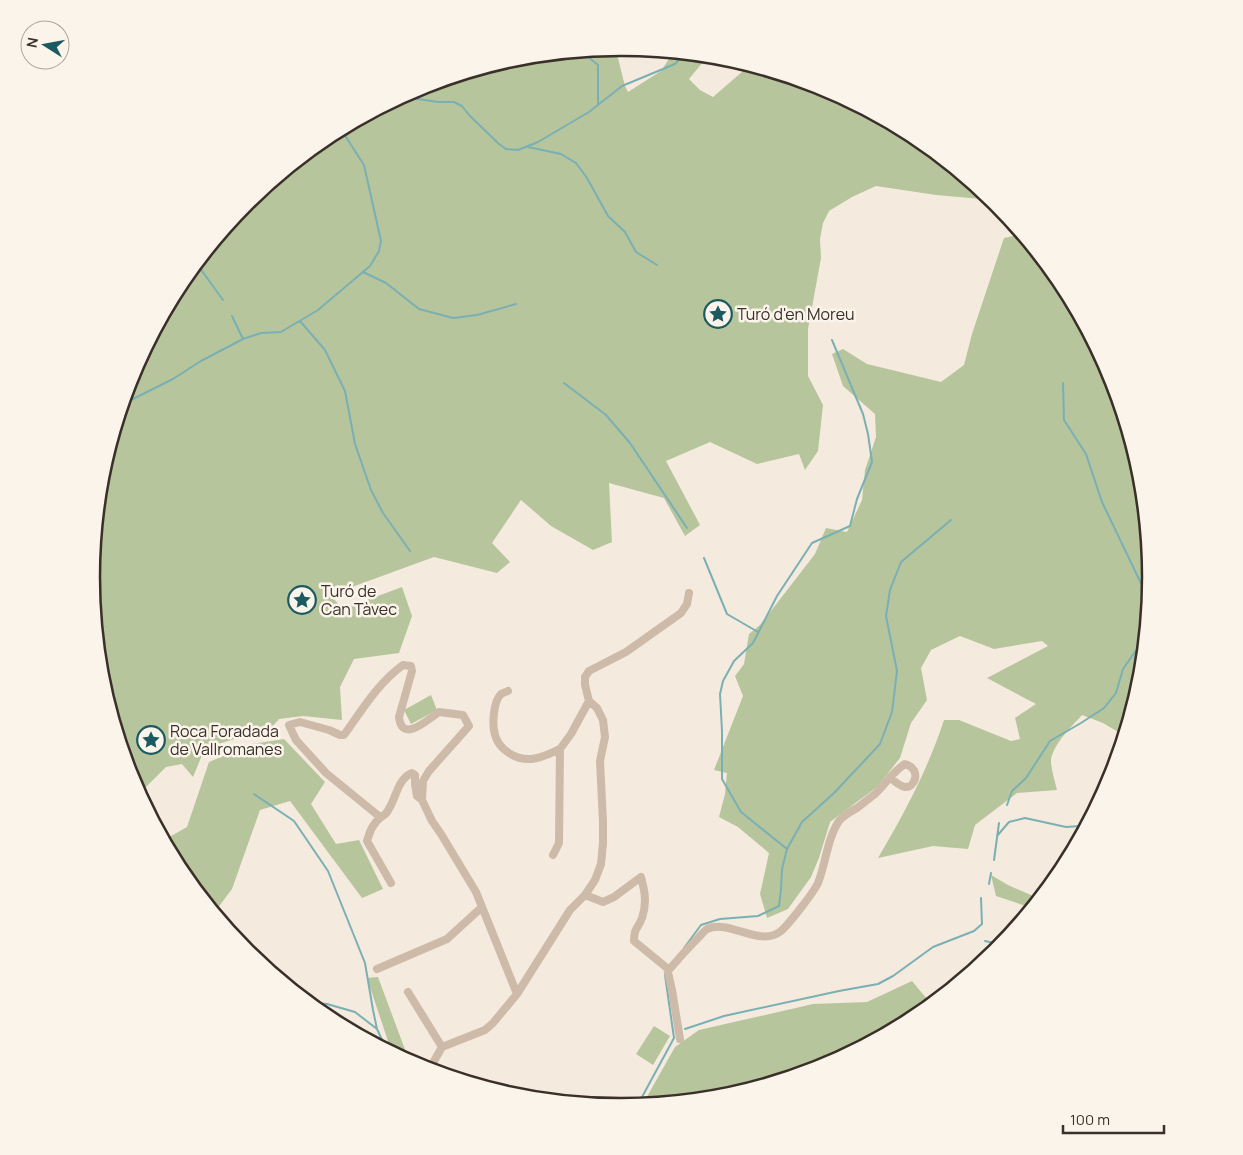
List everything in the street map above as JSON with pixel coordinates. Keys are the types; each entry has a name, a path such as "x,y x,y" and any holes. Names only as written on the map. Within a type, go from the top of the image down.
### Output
{"street":[{"path":"433,1063 442,1047 485,1030 494,1023 517,994 570,910 585,895 595,880 601,864 603,843 600,761 605,736 603,720 597,708 589,701 585,678 589,671 626,652 668,624 682,612 687,604 689,593"},
{"path":"380,817 326,773 296,740 289,725 300,722 344,735 375,691 402,665 411,666 412,672 399,717 403,728 409,730 415,728 439,712 463,716 468,726 429,771 423,782 422,800"},
{"path":"508,691 501,694 495,704 493,720 495,735 501,746 510,754 519,758 530,759 546,756 560,749 571,734 589,701"},
{"path":"553,855 559,843 560,749"},
{"path":"390,883 367,841 371,828 380,817 386,814 400,785 411,773 415,774 417,796 422,800 432,821 476,892 517,994"},
{"path":"668,971 690,945 707,930 718,927 734,929 750,935 763,936 773,935 781,931 818,885 829,844 839,822 849,811 856,808 875,793 890,778"},
{"path":"585,895 603,902 614,897 641,878 646,897 642,919 634,932 634,941 667,968 680,1038"},
{"path":"377,969 447,939 482,907"},
{"path":"408,992 442,1047"}],"green space":[{"path":"616,56 628,92 661,71 669,59 702,63 689,79 700,90 713,97 743,71 789,84 852,110 911,144 939,164 979,199 936,195 876,186 852,197 829,211 823,223 820,239 821,258 808,329 808,376 823,405 818,451 805,470 799,454 757,464 710,442 666,461 700,525 685,536 664,498 609,483 612,542 593,550 551,526 521,500 492,543 510,562 497,573 434,557 330,595 343,609 402,587 412,616 399,653 354,659 340,687 342,720 303,716 279,719 271,728 205,748 193,777 182,764 166,767 145,788 128,745 118,712 105,646 101,612 101,543 110,476 118,443 140,378 154,347 188,288 208,260 253,209 304,164 332,144 391,110 422,96 487,74 553,61"},
{"path":"1014,236 1035,260 1073,317 1103,378 1115,410 1133,476 1142,543 1142,612 1135,665 1133,666 1132,682 1119,732 1103,723 1082,715 1062,737 1054,750 1051,766 1057,790 1017,793 975,825 968,849 933,846 878,858 915,791 931,756 944,720 959,720 1011,741 1020,739 1015,718 1036,704 987,678 1048,646 1042,641 994,649 960,636 931,650 921,668 927,700 911,723 900,758 877,787 830,822 811,877 788,909 767,918 760,894 769,853 738,827 719,817 725,794 727,773 714,770 743,696 735,676 744,664 749,634 760,625 815,554 826,528 847,532 862,500 865,470 876,437 875,414 843,386 832,354 843,349 867,364 941,382 964,365 972,334 1004,238"},
{"path":"431,695 437,710 411,724 404,710"},
{"path":"284,739 325,782 311,804 336,844 359,840 383,889 362,898 290,801 260,810 232,889 218,907 188,867 169,837 187,827 209,762 252,744"},
{"path":"991,875 1034,896 1026,906 996,896"},
{"path":"378,977 406,1052 389,1044 367,978"},
{"path":"912,981 927,999 882,1029 852,1045 789,1071 723,1089 646,1098 675,1047 699,1030 813,1004 867,1002"},
{"path":"654,1026 670,1036 653,1065 636,1054"}],"waterway":[{"path":"588,57 598,65 598,105"},
{"path":"415,99 454,102 462,106 499,144 506,149 518,150 538,142 589,112 622,86 675,64 679,60"},
{"path":"132,400 173,379 201,361 243,339 261,333 281,332 318,310 370,266 379,251 381,241 364,165 346,135"},
{"path":"528,147 561,154 576,163 587,178 608,216 625,232 636,252 657,265"},
{"path":"201,270 223,300"},
{"path":"363,272 386,283 419,309 453,318 477,315 516,304"},
{"path":"232,316 243,339"},
{"path":"300,321 325,350 345,391 355,444 371,490 383,513 410,551"},
{"path":"684,948 701,925 720,919 758,916 779,906 782,869 787,849 741,812 722,779 720,694 723,681 734,661 753,643 777,596 812,543 850,526 857,499 872,462 863,414 832,340"},
{"path":"564,383 606,415 630,443 687,528"},
{"path":"1063,383 1064,420 1086,454 1102,502 1143,587"},
{"path":"787,849 802,822 834,793 880,744 892,712 897,671 886,616 890,590 901,562 951,520"},
{"path":"704,558 727,614 758,632"},
{"path":"1007,805 1012,791 1026,778 1050,741 1104,708 1116,693 1123,669 1138,648"},
{"path":"254,794 294,821 328,871 365,963 377,1029 382,1040"},
{"path":"997,836 1009,822 1025,818 1066,827 1079,826"},
{"path":"994,860 999,823"},
{"path":"989,884 991,873"},
{"path":"685,1029 724,1016 878,984 893,976 933,947 974,931 982,924 981,898"},
{"path":"985,941 993,943"},
{"path":"642,1098 674,1038 665,975"},
{"path":"321,1003 355,1012 377,1029"}],"place":[{"name":"Turó d'en Moreu","path":"718,314"},
{"name":"Turó de Can Tàvec","path":"302,600"},
{"name":"Roca Foradada de Vallromanes","path":"151,740"}]}
